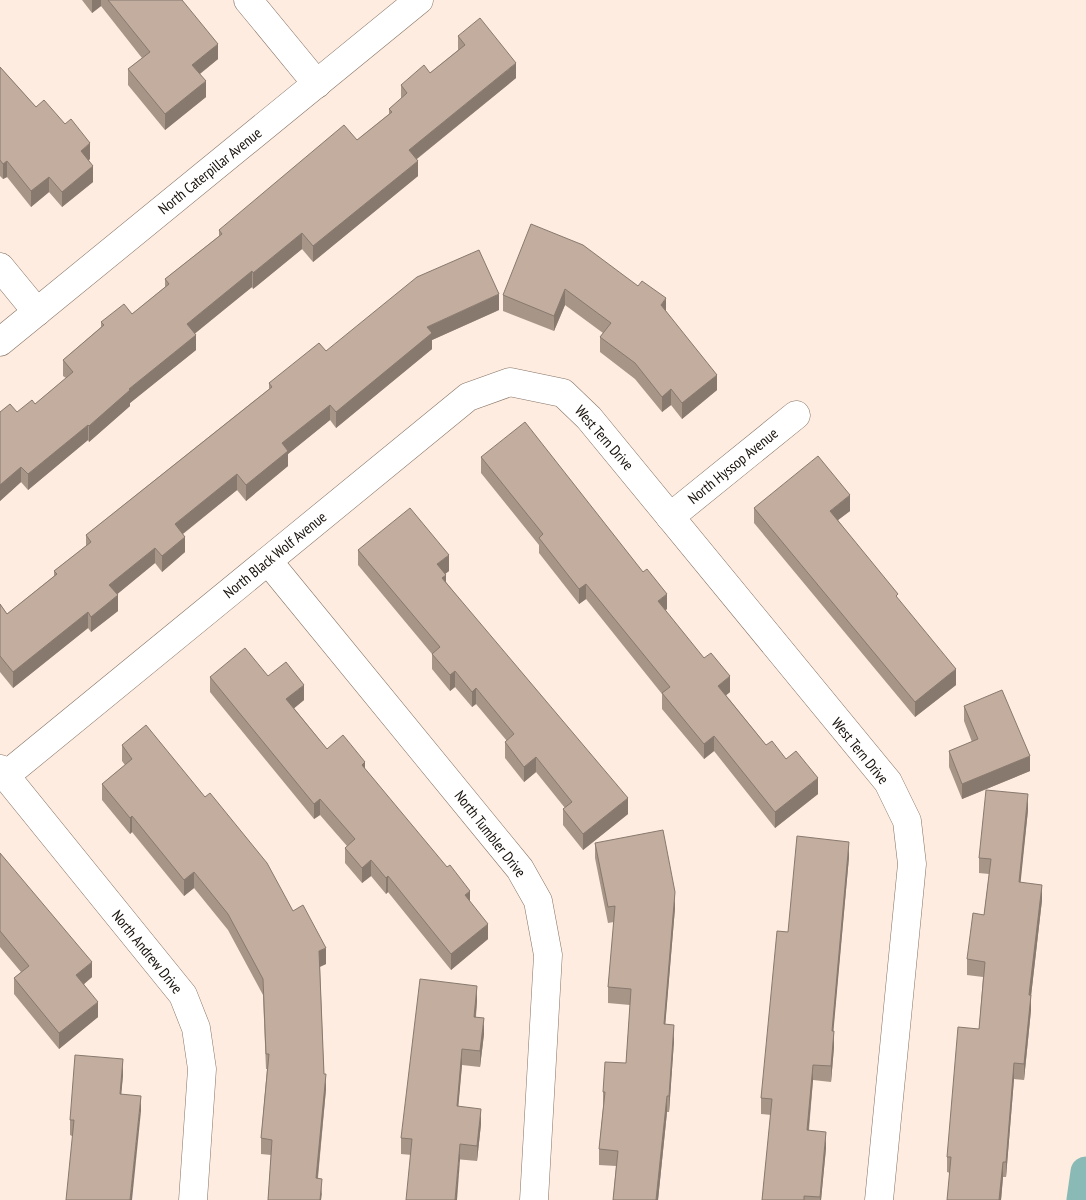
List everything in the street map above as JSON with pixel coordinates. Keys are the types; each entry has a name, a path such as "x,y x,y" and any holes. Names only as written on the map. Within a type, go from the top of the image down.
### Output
{"street":[{"path":"248,0 317,84"},
{"name":"North Caterpillar Avenue","path":"0,342 419,0"},
{"path":"0,267 37,312"},
{"name":"North Black Wolf Avenue","path":"3,773 268,561 468,397 510,382 562,393"},
{"name":"West Tern Drive","path":"562,393 589,418 888,782 906,821 912,864 879,1200"},
{"name":"North Hyssop Avenue","path":"670,517 796,415"},
{"name":"North Tumbler Drive","path":"268,561 520,869 538,901 548,955 534,1200"},
{"name":"North Andrew Drive","path":"3,773 183,995 196,1028 202,1069 193,1200"}],"building":[{"path":"108,0 182,0 218,44 192,65 206,81 165,114 128,69 150,52"},
{"path":"480,18 516,63 409,150 418,161 313,246 302,233 253,273 252,271 187,324 196,335 129,389 89,426 28,474 21,467 0,485 0,412 10,404 17,412 32,400 35,404 73,372 63,360 104,325 101,322 124,304 132,314 169,284 165,279 222,234 219,230 344,125 357,140 392,112 389,109 407,93 401,85 424,65 430,73 465,45 458,36"},
{"path":"0,67 36,107 44,100 65,124 71,119 90,143 81,151 93,166 62,192 49,177 31,191 7,161 3,164 0,160"},
{"path":"531,224 583,245 638,286 642,281 666,298 661,305 717,375 682,403 671,389 662,397 635,363 600,337 611,323 565,289 554,316 503,295"},
{"path":"479,250 499,294 427,327 432,333 336,412 330,405 282,443 288,451 246,485 237,474 175,524 185,537 162,556 155,548 109,585 118,595 91,617 88,612 13,672 0,656 0,604 7,614 57,574 54,571 91,542 86,535 272,387 269,383 319,343 326,351 417,277"},
{"path":"525,422 643,572 647,569 667,594 658,601 704,658 711,653 730,676 718,686 766,745 772,741 786,759 796,751 818,778 775,812 714,736 704,744 662,693 670,687 586,584 579,589 539,538 543,534 481,457"},
{"path":"818,456 850,495 830,511 956,669 915,702 754,508"},
{"path":"410,508 449,555 437,564 446,575 442,578 628,798 583,834 563,809 572,802 536,757 524,767 505,742 514,734 476,688 472,692 455,671 450,675 432,654 440,647 358,550"},
{"path":"245,648 268,676 286,662 304,685 286,699 327,749 343,735 365,762 362,765 447,867 450,865 470,891 465,895 488,924 451,954 388,876 386,878 371,860 362,868 345,848 355,839 320,799 314,804 210,677"},
{"path":"1002,690 1030,756 962,784 949,751 978,739 964,706"},
{"path":"146,725 205,797 210,793 267,863 293,911 303,905 326,948 319,951 324,1074 326,1074 316,1178 322,1179 320,1200 268,1200 272,1140 261,1138 269,1054 266,1054 263,979 228,914 194,872 184,880 132,816 130,818 102,784 132,759 122,745"},
{"path":"986,790 1028,794 1019,882 1042,885 1029,995 1031,995 1024,1064 1014,1063 1006,1162 1003,1162 999,1200 947,1200 951,1157 947,1157 958,1027 979,1029 985,962 967,959 973,913 984,915 991,859 979,858"},
{"path":"663,830 675,892 664,1024 674,1025 669,1096 667,1096 656,1200 613,1200 618,1151 599,1149 605,1092 603,1092 605,1062 626,1063 631,989 608,987 615,906 608,907 595,843"},
{"path":"797,836 849,842 832,1031 834,1031 831,1066 813,1065 807,1130 826,1132 820,1197 804,1196 804,1200 762,1200 772,1099 761,1098 777,931 788,932"},
{"path":"0,853 92,962 76,975 98,1002 59,1033 14,978 29,966 0,931"},
{"path":"420,979 477,986 474,1017 484,1018 480,1051 462,1049 457,1106 481,1109 477,1146 460,1144 455,1200 406,1200 412,1139 401,1138"},
{"path":"75,1055 123,1059 120,1094 141,1096 130,1200 66,1200 74,1120 70,1120"}],"waterway":[{"path":"1082,1200 1086,1172"}]}
